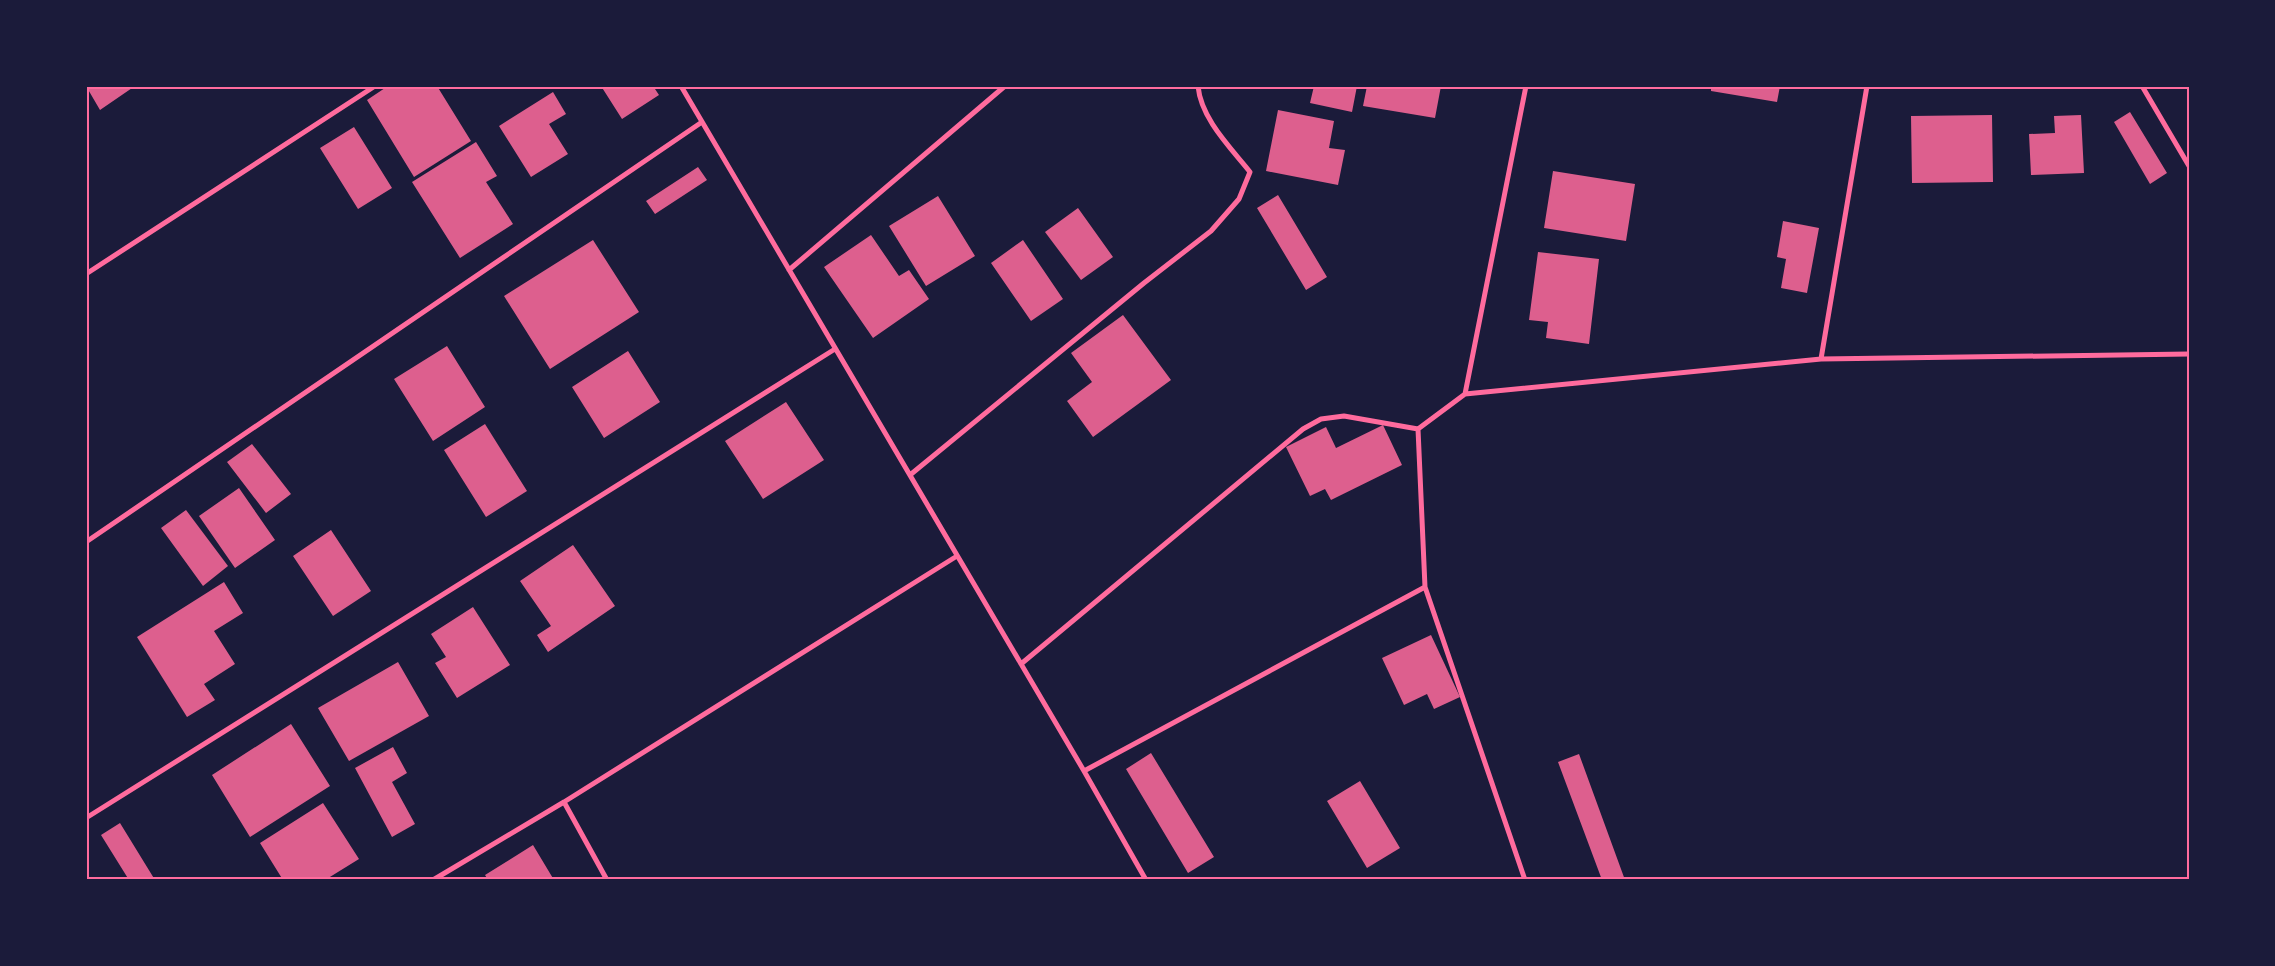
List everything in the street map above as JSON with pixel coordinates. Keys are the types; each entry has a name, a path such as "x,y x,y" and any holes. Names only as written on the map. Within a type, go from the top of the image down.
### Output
{"street":[{"path":"86,274 375,86"},
{"path":"681,86 1084,771 1146,880"},
{"path":"789,270 1005,86"},
{"path":"910,475 1144,283 1211,231 1239,199 1250,172 1210,120 1198,86"},
{"path":"1466,394 1526,86"},
{"path":"1821,359 1867,86"},
{"path":"2142,86 2189,166"},
{"path":"86,542 702,122"},
{"path":"86,818 835,349"},
{"path":"1021,664 1303,429 1321,419 1344,416 1418,428 1466,394 1821,359 2189,354"},
{"path":"1418,428 1425,587 1525,880"},
{"path":"433,880 564,802 957,556"},
{"path":"1084,771 1425,587"},
{"path":"564,802 607,880"}],"building":[{"path":"86,86 135,86 100,110"},
{"path":"388,86 437,86 471,141 414,177 367,100"},
{"path":"601,86 653,86 659,95 622,119"},
{"path":"1314,86 1357,86 1352,112 1310,103"},
{"path":"1367,86 1441,86 1435,118 1363,106"},
{"path":"1711,86 1780,86 1777,102 1711,91"},
{"path":"553,92 566,114 549,124 568,154 531,177 499,126"},
{"path":"1278,110 1334,121 1329,148 1345,150 1338,185 1266,171"},
{"path":"2130,112 2167,173 2150,184 2114,122"},
{"path":"1992,115 1993,182 1912,183 1911,116"},
{"path":"2081,115 2084,173 2031,175 2029,134 2055,133 2054,116"},
{"path":"354,127 392,188 358,209 320,148"},
{"path":"476,142 497,176 486,182 513,224 460,258 412,182"},
{"path":"698,167 707,180 655,214 646,201"},
{"path":"1553,171 1635,184 1626,241 1544,228"},
{"path":"1278,195 1327,277 1306,290 1257,208"},
{"path":"938,196 975,256 926,286 889,226"},
{"path":"1078,208 1113,257 1081,280 1045,232"},
{"path":"1783,221 1819,228 1807,293 1781,288 1786,259 1777,257"},
{"path":"871,235 899,276 909,270 929,299 873,338 824,267"},
{"path":"593,240 639,312 550,369 504,296"},
{"path":"1023,240 1063,299 1031,321 991,263"},
{"path":"1538,252 1599,259 1589,344 1546,338 1548,322 1529,320"},
{"path":"1123,315 1171,380 1093,437 1067,401 1092,382 1071,353"},
{"path":"447,346 485,407 433,441 394,379"},
{"path":"628,351 660,402 604,438 572,387"},
{"path":"786,402 824,460 763,499 725,441"},
{"path":"485,424 527,491 486,517 444,450"},
{"path":"1383,425 1402,465 1331,500 1325,489 1310,496 1286,447 1326,427 1336,448"},
{"path":"252,444 291,494 266,513 227,462"},
{"path":"239,488 275,540 235,568 199,516"},
{"path":"186,510 228,566 203,586 161,528"},
{"path":"331,530 371,591 333,616 293,556"},
{"path":"573,545 615,606 548,652 537,635 551,626 520,581"},
{"path":"224,582 243,613 214,631 235,664 204,684 215,700 187,717 137,637"},
{"path":"473,607 510,665 457,698 435,663 446,657 431,634"},
{"path":"1431,635 1460,697 1434,709 1427,694 1404,705 1382,658"},
{"path":"398,662 429,716 349,761 318,708"},
{"path":"291,724 330,786 250,837 212,775"},
{"path":"393,747 407,773 392,782 415,824 392,837 355,768"},
{"path":"1151,753 1214,857 1188,873 1126,769"},
{"path":"1579,754 1625,880 1602,880 1558,762"},
{"path":"1360,781 1400,848 1367,868 1327,801"},
{"path":"323,803 359,859 325,880 283,880 260,843"},
{"path":"120,823 155,880 129,880 101,835"},
{"path":"533,845 554,880 488,880 485,875"}]}
